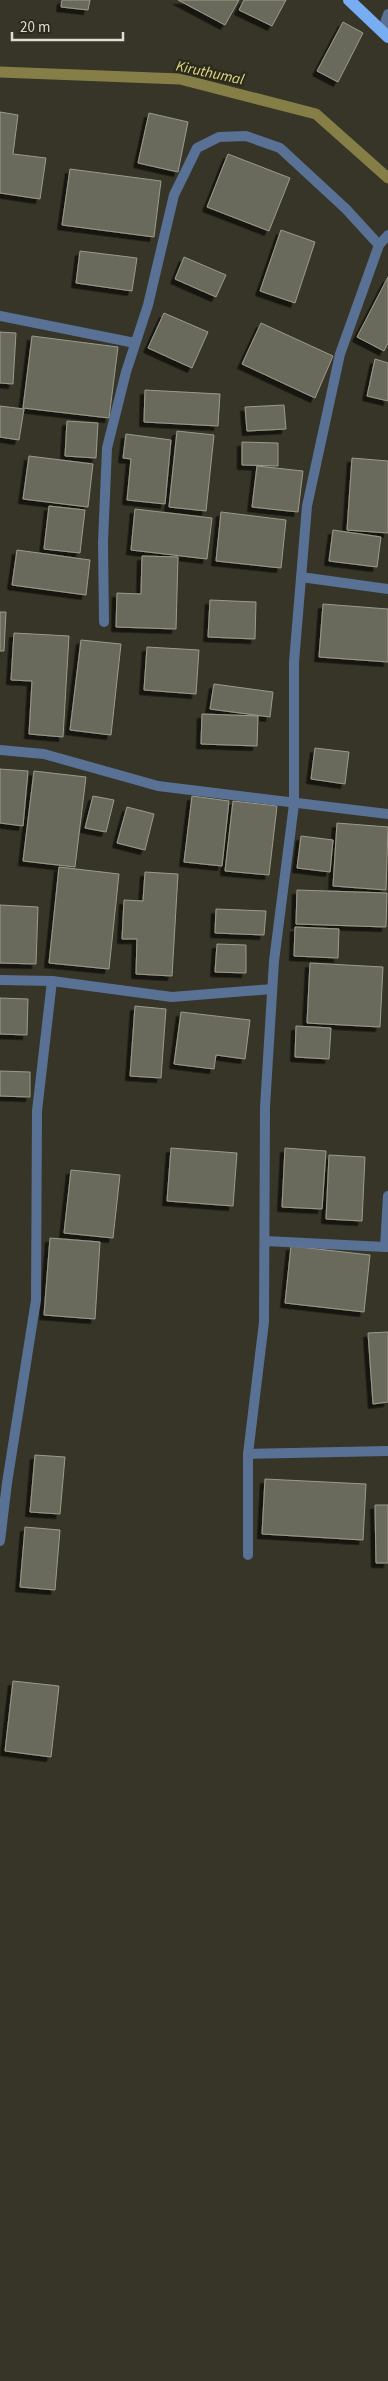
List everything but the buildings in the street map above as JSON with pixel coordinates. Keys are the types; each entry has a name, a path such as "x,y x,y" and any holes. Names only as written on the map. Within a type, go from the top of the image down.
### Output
{"main road":[{"path":"349,0 385,35"}],"street":[{"path":"385,35 388,14"},
{"path":"104,622 103,542 107,448 135,343 148,305 174,195 197,148 219,136 246,136 280,148 346,209 379,245"},
{"path":"248,1555 248,1454 264,1322 265,1107 272,989 294,804 294,662 308,506 340,354 379,245 388,236"},
{"path":"0,316 135,343"},
{"path":"301,577 388,589"},
{"path":"0,750 44,754 158,786 388,814"},
{"path":"0,980 52,981 172,997 272,989"},
{"path":"0,1541 7,1483 36,1300 38,1111 52,981"},
{"path":"265,1240 386,1247 388,1196"},
{"path":"248,1454 388,1452"}],"waterway":[{"name":"Kiruthumal","path":"0,72 180,79 316,114 388,178"}]}
